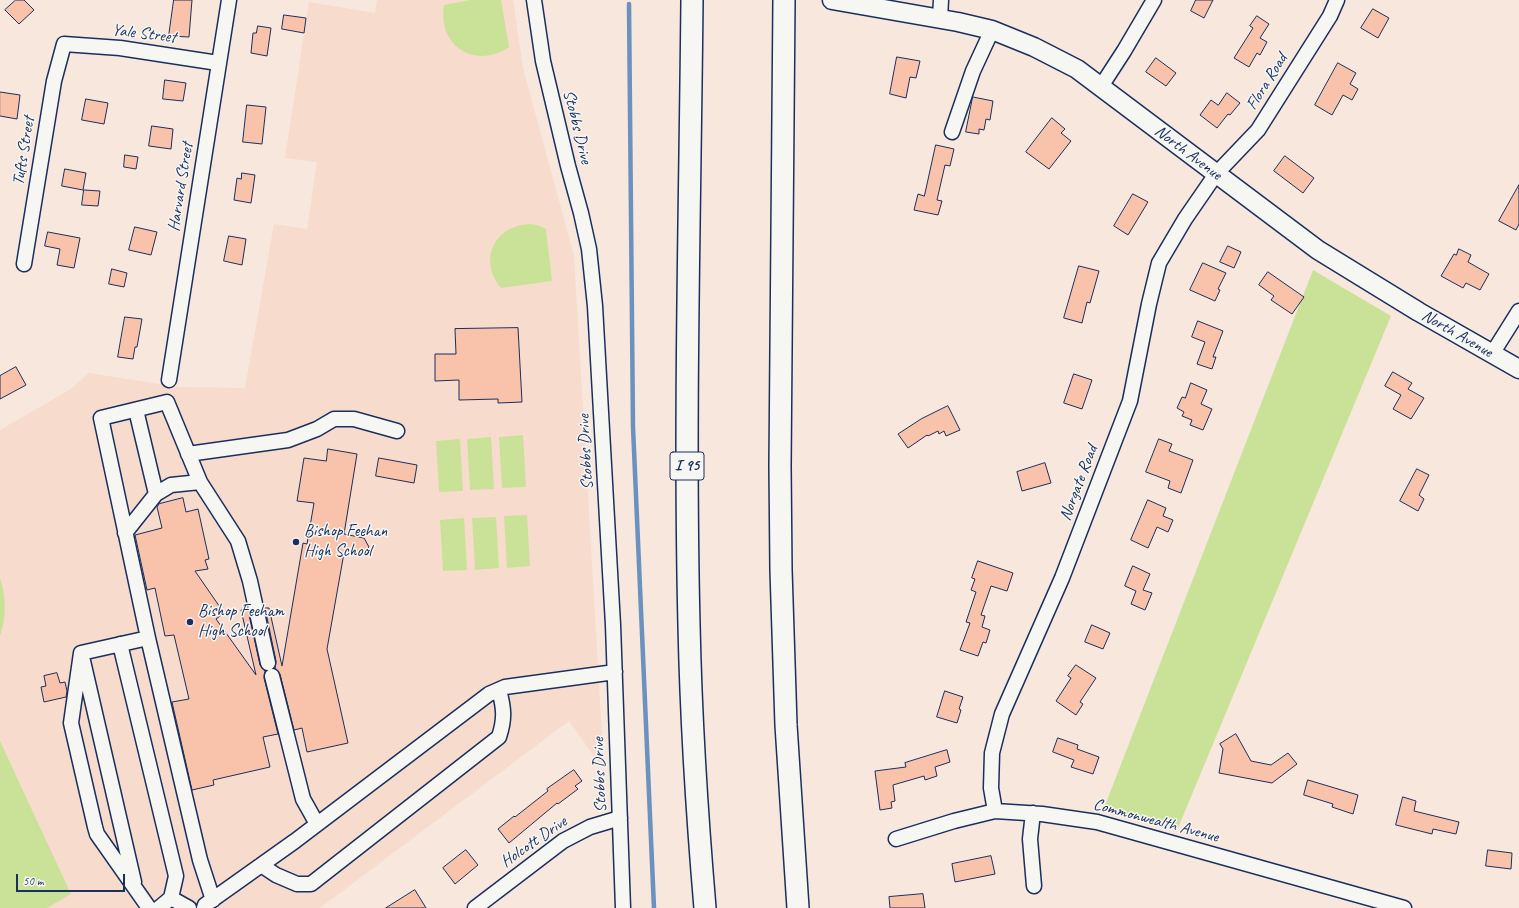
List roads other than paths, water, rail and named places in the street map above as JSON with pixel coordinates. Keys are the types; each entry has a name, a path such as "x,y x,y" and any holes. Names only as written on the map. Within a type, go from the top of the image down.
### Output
{"highway":[{"name":"I 95","path":"692,0 687,522 693,730 705,908"},
{"path":"784,0 780,466 781,578 786,726 798,908"}],"main road":[{"name":"North Avenue","path":"832,0 940,18 992,30 1034,47 1077,69 1100,88 1318,250 1419,312 1519,369"}],"street":[{"name":"Harvard Street","path":"169,380 229,0"},
{"name":"Stobbs Drive","path":"534,0 543,61 589,249 596,306 615,672 623,908"},
{"path":"940,18 941,0"},
{"path":"1100,88 1154,0"},
{"name":"Flora Road","path":"1216,174 1258,130 1330,16 1337,0"},
{"path":"952,132 973,71 992,30"},
{"name":"Yale Street","path":"64,44 120,48 218,62"},
{"name":"Tufts Street","path":"24,264 54,81 64,44"},
{"name":"Norgate Road","path":"995,811 991,788 992,753 1002,714 1062,578 1130,401 1149,304 1159,263 1185,219 1216,174"},
{"path":"1492,354 1519,311"},
{"path":"268,662 250,581 238,541 200,482 167,402 101,418 148,638 209,904 489,694 505,687 615,672"},
{"path":"136,410 156,494"},
{"path":"188,454 288,440 317,429 334,419 354,419 397,431"},
{"path":"125,533 156,494 170,485 200,482"},
{"path":"81,653 148,638"},
{"path":"120,644 176,876 172,898 159,908"},
{"path":"81,653 136,891"},
{"path":"81,653 71,723 95,827 97,834 149,908"},
{"path":"272,676 303,799 317,824"},
{"path":"262,865 276,875 298,884 311,884 499,737 503,724 500,690"},
{"name":"Commonwealth Avenue","path":"896,839 954,821 995,811 1033,813 1097,822 1404,908"},
{"path":"1033,813 1030,839 1034,886"},
{"name":"Holcott Drive","path":"475,908 563,841 590,826 620,818"},
{"path":"172,898 189,908"}],"waterway":[{"path":"629,4 633,427 654,908"}],"place":[{"name":"Bishop Feehan High School","path":"296,542"},
{"name":"Bishop Feeham High School","path":"190,622"}]}
